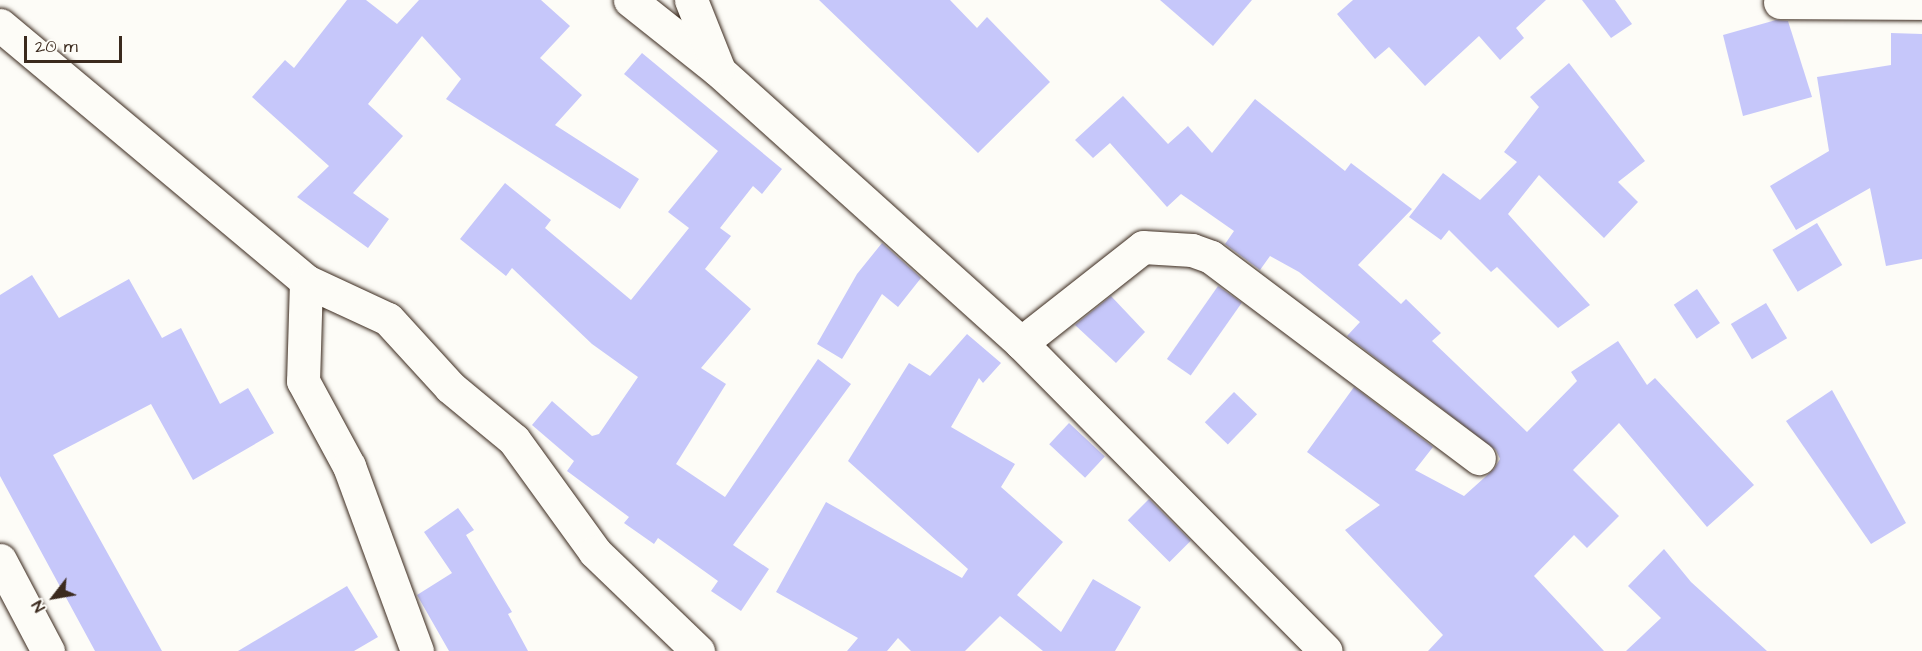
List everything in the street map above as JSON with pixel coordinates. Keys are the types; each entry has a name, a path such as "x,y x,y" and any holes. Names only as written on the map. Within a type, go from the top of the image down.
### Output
{"street":[{"path":"630,0 718,70 1021,343 1326,651"},
{"path":"691,0 718,70"},
{"path":"1780,3 1922,3"},
{"path":"0,25 306,281 388,319 450,387 514,440 595,552 698,651"},
{"path":"1021,343 1143,247 1192,250 1211,257 1479,458"},
{"path":"306,281 303,381 349,466 417,651"},
{"path":"0,560 48,651"}],"building":[{"path":"347,0 366,0 397,24 419,0 541,0 570,26 540,58 582,95 555,125 639,179 620,209 446,99 461,79 422,36 368,104 403,136 353,193 389,219 368,248 297,197 329,166 252,97 285,60 294,68"},
{"path":"819,0 950,0 977,28 987,17 1050,82 978,153"},
{"path":"1160,0 1252,0 1213,46"},
{"path":"1353,0 1546,0 1516,28 1524,38 1500,60 1479,36 1425,86 1389,47 1375,59 1337,14"},
{"path":"1582,0 1615,0 1632,24 1611,38"},
{"path":"1776,20 1788,21 1812,97 1743,116 1723,35"},
{"path":"1891,33 1922,34 1922,259 1886,266 1870,188 1796,230 1770,186 1829,151 1817,77 1891,65"},
{"path":"642,53 782,169 762,194 753,186 720,228 731,236 705,269 751,309 701,368 726,384 676,464 725,497 818,359 851,384 733,545 769,569 741,611 711,591 718,581 658,538 654,544 624,523 629,517 567,471 574,461 532,425 552,401 592,436 599,434 638,377 592,344 512,268 506,276 460,239 505,183 551,220 545,228 631,300 689,228 668,212 718,151 624,74"},
{"path":"1569,63 1645,161 1618,182 1638,202 1604,238 1539,175 1508,214 1590,305 1558,328 1497,267 1491,272 1449,230 1441,240 1409,217 1443,173 1480,200 1517,162 1504,152 1539,107 1530,97"},
{"path":"1123,96 1168,144 1188,126 1212,153 1255,99 1345,171 1351,163 1412,209 1358,265 1401,304 1406,299 1441,333 1432,341 1527,432 1577,381 1571,372 1618,341 1647,385 1655,378 1754,485 1707,527 1619,423 1573,470 1619,516 1587,548 1574,535 1534,576 1604,651 1428,651 1443,635 1345,530 1380,505 1307,452 1354,387 1433,447 1415,470 1464,496 1494,469 1500,459 1496,450 1347,336 1360,322 1299,272 1270,256 1260,270 1225,244 1234,231 1181,194 1167,207 1110,143 1093,158 1075,140"},
{"path":"1817,223 1842,265 1798,292 1772,250"},
{"path":"882,243 921,278 898,307 882,294 842,359 817,344 857,274"},
{"path":"32,275 59,318 129,279 162,338 181,328 220,404 248,388 274,433 193,480 151,404 53,455 162,651 95,651 0,476 0,295"},
{"path":"1218,286 1242,303 1191,376 1167,359"},
{"path":"1697,289 1720,323 1697,339 1674,305"},
{"path":"1111,296 1145,332 1116,363 1075,325"},
{"path":"1766,303 1787,338 1752,359 1731,324"},
{"path":"967,334 1001,363 983,383 979,378 951,427 1015,464 1001,487 1063,542 1017,595 1061,632 1093,579 1141,607 1115,651 1043,651 1000,616 965,651 911,651 898,638 887,651 847,651 858,638 776,592 826,502 962,578 968,569 848,461 909,363 930,376"},
{"path":"1832,390 1906,523 1871,544 1786,421"},
{"path":"1234,392 1257,414 1228,444 1205,422"},
{"path":"1069,423 1105,456 1085,478 1049,444"},
{"path":"1149,499 1191,541 1170,562 1128,520"},
{"path":"458,508 474,530 466,535 512,612 508,614 528,651 449,651 417,595 452,573 424,532"},
{"path":"1664,549 1691,582 1767,651 1626,651 1661,618 1628,586"},
{"path":"347,586 378,637 354,651 238,651"}]}
